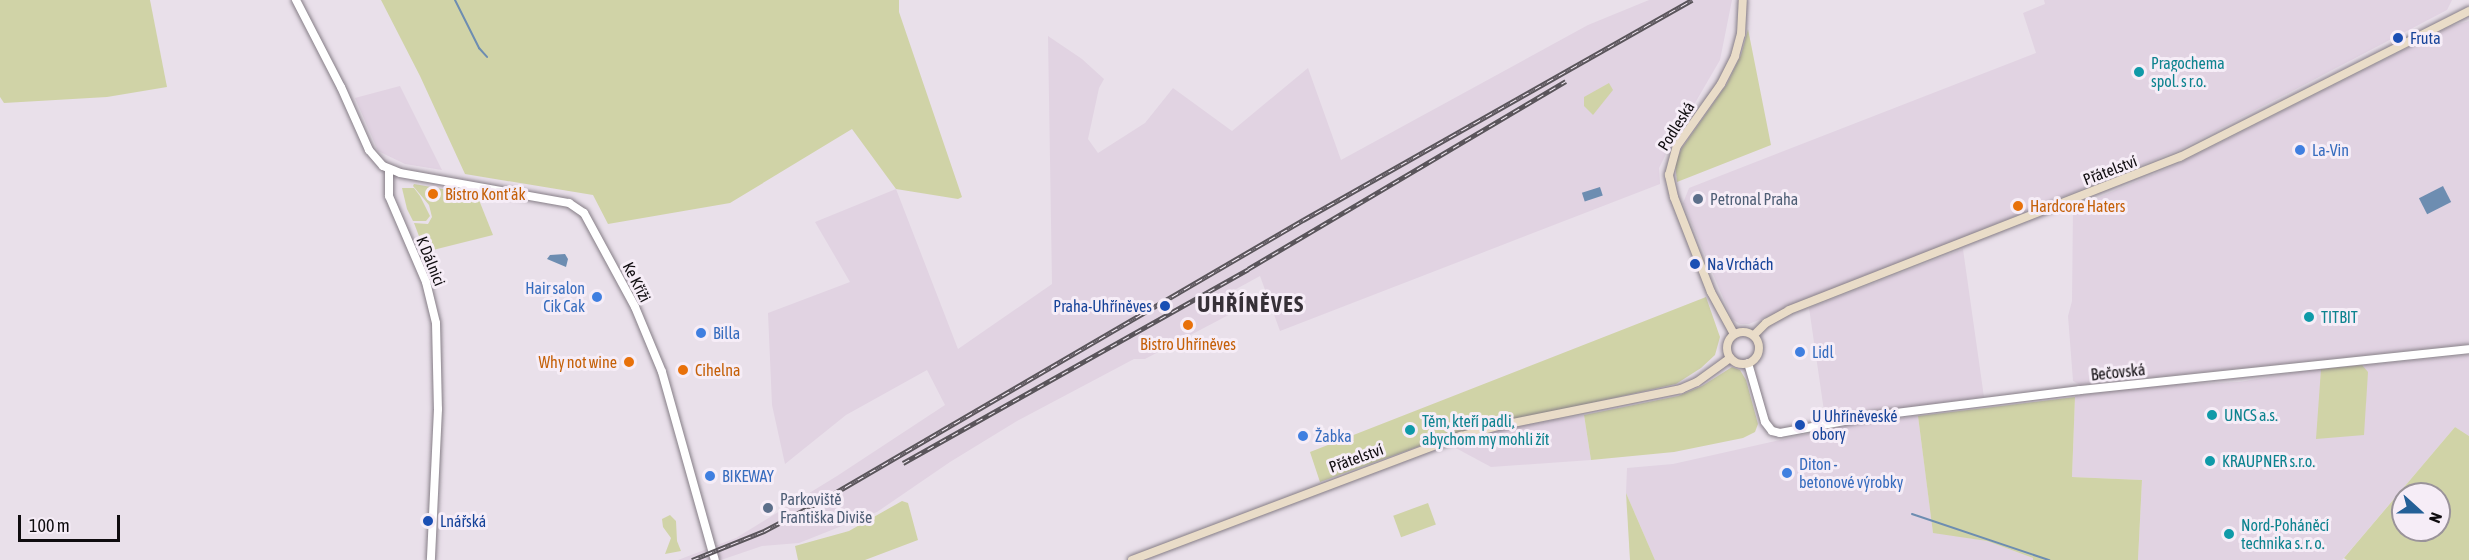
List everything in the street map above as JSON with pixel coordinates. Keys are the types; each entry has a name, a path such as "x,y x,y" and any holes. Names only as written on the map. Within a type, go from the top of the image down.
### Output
{"main road":[{"name":"Podleská","path":"1734,334 1711,292 1674,198 1669,175 1677,146 1720,84 1732,62 1741,34 1743,0"},
{"name":"Přátelství","path":"1754,335 1766,323 1789,310 2180,158 2469,11"},
{"path":"1742,331 1754,335 1759,351 1755,358 1748,363 1740,364 1730,358 1727,345 1734,334 1742,331"},
{"name":"Přátelství","path":"1132,560 1461,436 1498,426 1681,389 1697,382 1730,358"}],"street":[{"path":"296,0 341,87 369,150 378,162 389,170"},
{"name":"K Dálnici","path":"389,170 390,195 428,288 436,323 438,391 431,560"},
{"name":"Ke Kříži","path":"389,170 563,201 574,204 584,213 635,307 662,372 715,560"},
{"name":"Bečovská","path":"1748,363 1763,418 1772,431 1788,432 1872,416 2069,392 2469,349"}],"shaded area":[{"path":"1649,0 1732,0 1720,60 1659,168 1660,184 1280,331 1260,276 1229,293 1238,310 1145,359 1134,359 1017,421 950,462 877,512 799,543 762,546 721,560 678,560 736,538 837,476 945,405 927,370 846,415 785,464 772,405 768,313 850,282 815,222 896,189 958,349 1052,284 1048,36 1082,59 1104,79 1099,88 1088,139 1098,153 1145,123 1173,88 1232,131 1308,68 1341,160 1588,25"},
{"path":"2044,0 2452,0 2447,10 2181,149 1749,324 1740,324 1732,319 1683,203 1689,188 2036,53 2023,13 2045,4"},
{"path":"2469,21 2469,344 2080,385 2073,381 2068,316 2072,301 2073,208 2180,163 2451,26"},
{"path":"400,86 442,170 405,164 378,151 355,98"},
{"path":"1963,249 1984,397 1825,418 1809,308"},
{"path":"2469,355 2469,436 2455,427 2408,482 2391,482 2391,502 2342,560 2138,560 2142,480 2072,477 2075,396 2156,385 2239,382 2303,371"},
{"path":"1584,415 1591,460 1491,467 1452,446 1500,429"},
{"path":"1918,416 1933,532 1987,541 2033,558 2033,560 1655,560 1626,493 1627,468 1673,464 1851,424"}],"green space":[{"path":"0,0 150,0 167,87 107,97 4,103 0,97"},
{"path":"381,0 899,0 899,12 962,197 958,199 896,189 852,129 730,203 608,224 593,195 465,174 420,76"},
{"path":"1748,29 1771,145 1677,182 1675,163 1682,148 1727,84 1741,55"},
{"path":"1609,83 1613,90 1593,115 1584,106 1584,97"},
{"path":"414,184 477,195 493,235 425,252 414,223 428,224 432,217 429,205 413,186"},
{"path":"402,188 414,188 420,196 430,216 426,221 413,221 407,209"},
{"path":"1706,297 1720,337 1715,355 1701,368 1676,384 1453,434 1320,482 1310,452"},
{"path":"2362,365 2368,372 2364,435 2316,439 2321,369"},
{"path":"1732,367 1740,370 1746,380 1758,424 1755,432 1743,438 1674,452 1591,460 1584,415 1678,396 1702,386"},
{"path":"2075,397 2072,477 2142,480 2138,560 2033,560 2033,558 1987,541 1933,533 1918,416"},
{"path":"2455,427 2469,436 2469,560 2347,560 2344,558 2391,503 2391,542 2451,542 2451,482 2408,482"},
{"path":"1626,493 1655,560 1630,560"},
{"path":"902,501 908,503 918,540 865,560 798,560 795,546 849,531"},
{"path":"1428,503 1436,525 1401,537 1393,516"},
{"path":"670,515 676,521 677,541 681,551 665,554 671,538 663,527 662,519"}],"water":[{"path":"2443,186 2451,202 2427,214 2419,198"},
{"path":"1600,187 1603,196 1585,201 1582,193"},
{"path":"565,254 568,259 566,267 547,259 550,255"}],"waterway":[{"path":"455,0 479,48 487,57"},
{"path":"1912,514 2049,560"}],"railway":[{"path":"692,560 764,531 821,501 1303,220 1692,0"},
{"path":"903,463 1248,269 1566,81"}],"place":[{"name":"Fruta","path":"2398,38"},
{"name":"Pragochema spol. s r.o.","path":"2139,72"},
{"name":"La-Vin","path":"2300,150"},
{"name":"Bistro Kont'ák","path":"433,194"},
{"name":"Petronal Praha","path":"1698,199"},
{"name":"Hardcore Haters","path":"2018,206"},
{"name":"Na Vrchách","path":"1695,264"},
{"name":"Hair salon Cik Cak","path":"597,297"},
{"name":"Praha-Uhříněves","path":"1165,306"},
{"name":"TITBIT","path":"2309,317"},
{"name":"Bistro Uhříněves","path":"1188,325"},
{"name":"Billa","path":"701,333"},
{"name":"Lidl","path":"1800,352"},
{"name":"Why not wine","path":"629,362"},
{"name":"Cihelna","path":"683,370"},
{"name":"UNCS a.s.","path":"2212,415"},
{"name":"U Uhříněveské obory","path":"1800,425"},
{"name":"Těm, kteří padli, abychom my mohli žít","path":"1410,430"},
{"name":"Žabka","path":"1303,436"},
{"name":"KRAUPNER s.r.o.","path":"2210,461"},
{"name":"Diton - betonové výrobky","path":"1787,473"},
{"name":"BIKEWAY","path":"710,476"},
{"name":"Parkoviště Františka Diviše","path":"768,508"},
{"name":"Lnářská","path":"428,521"},
{"name":"Nord-Poháněcí technika s. r. o.","path":"2229,534"}],"district":[{"name":"UHŘÍNĚVES","path":"1251,305"}]}
